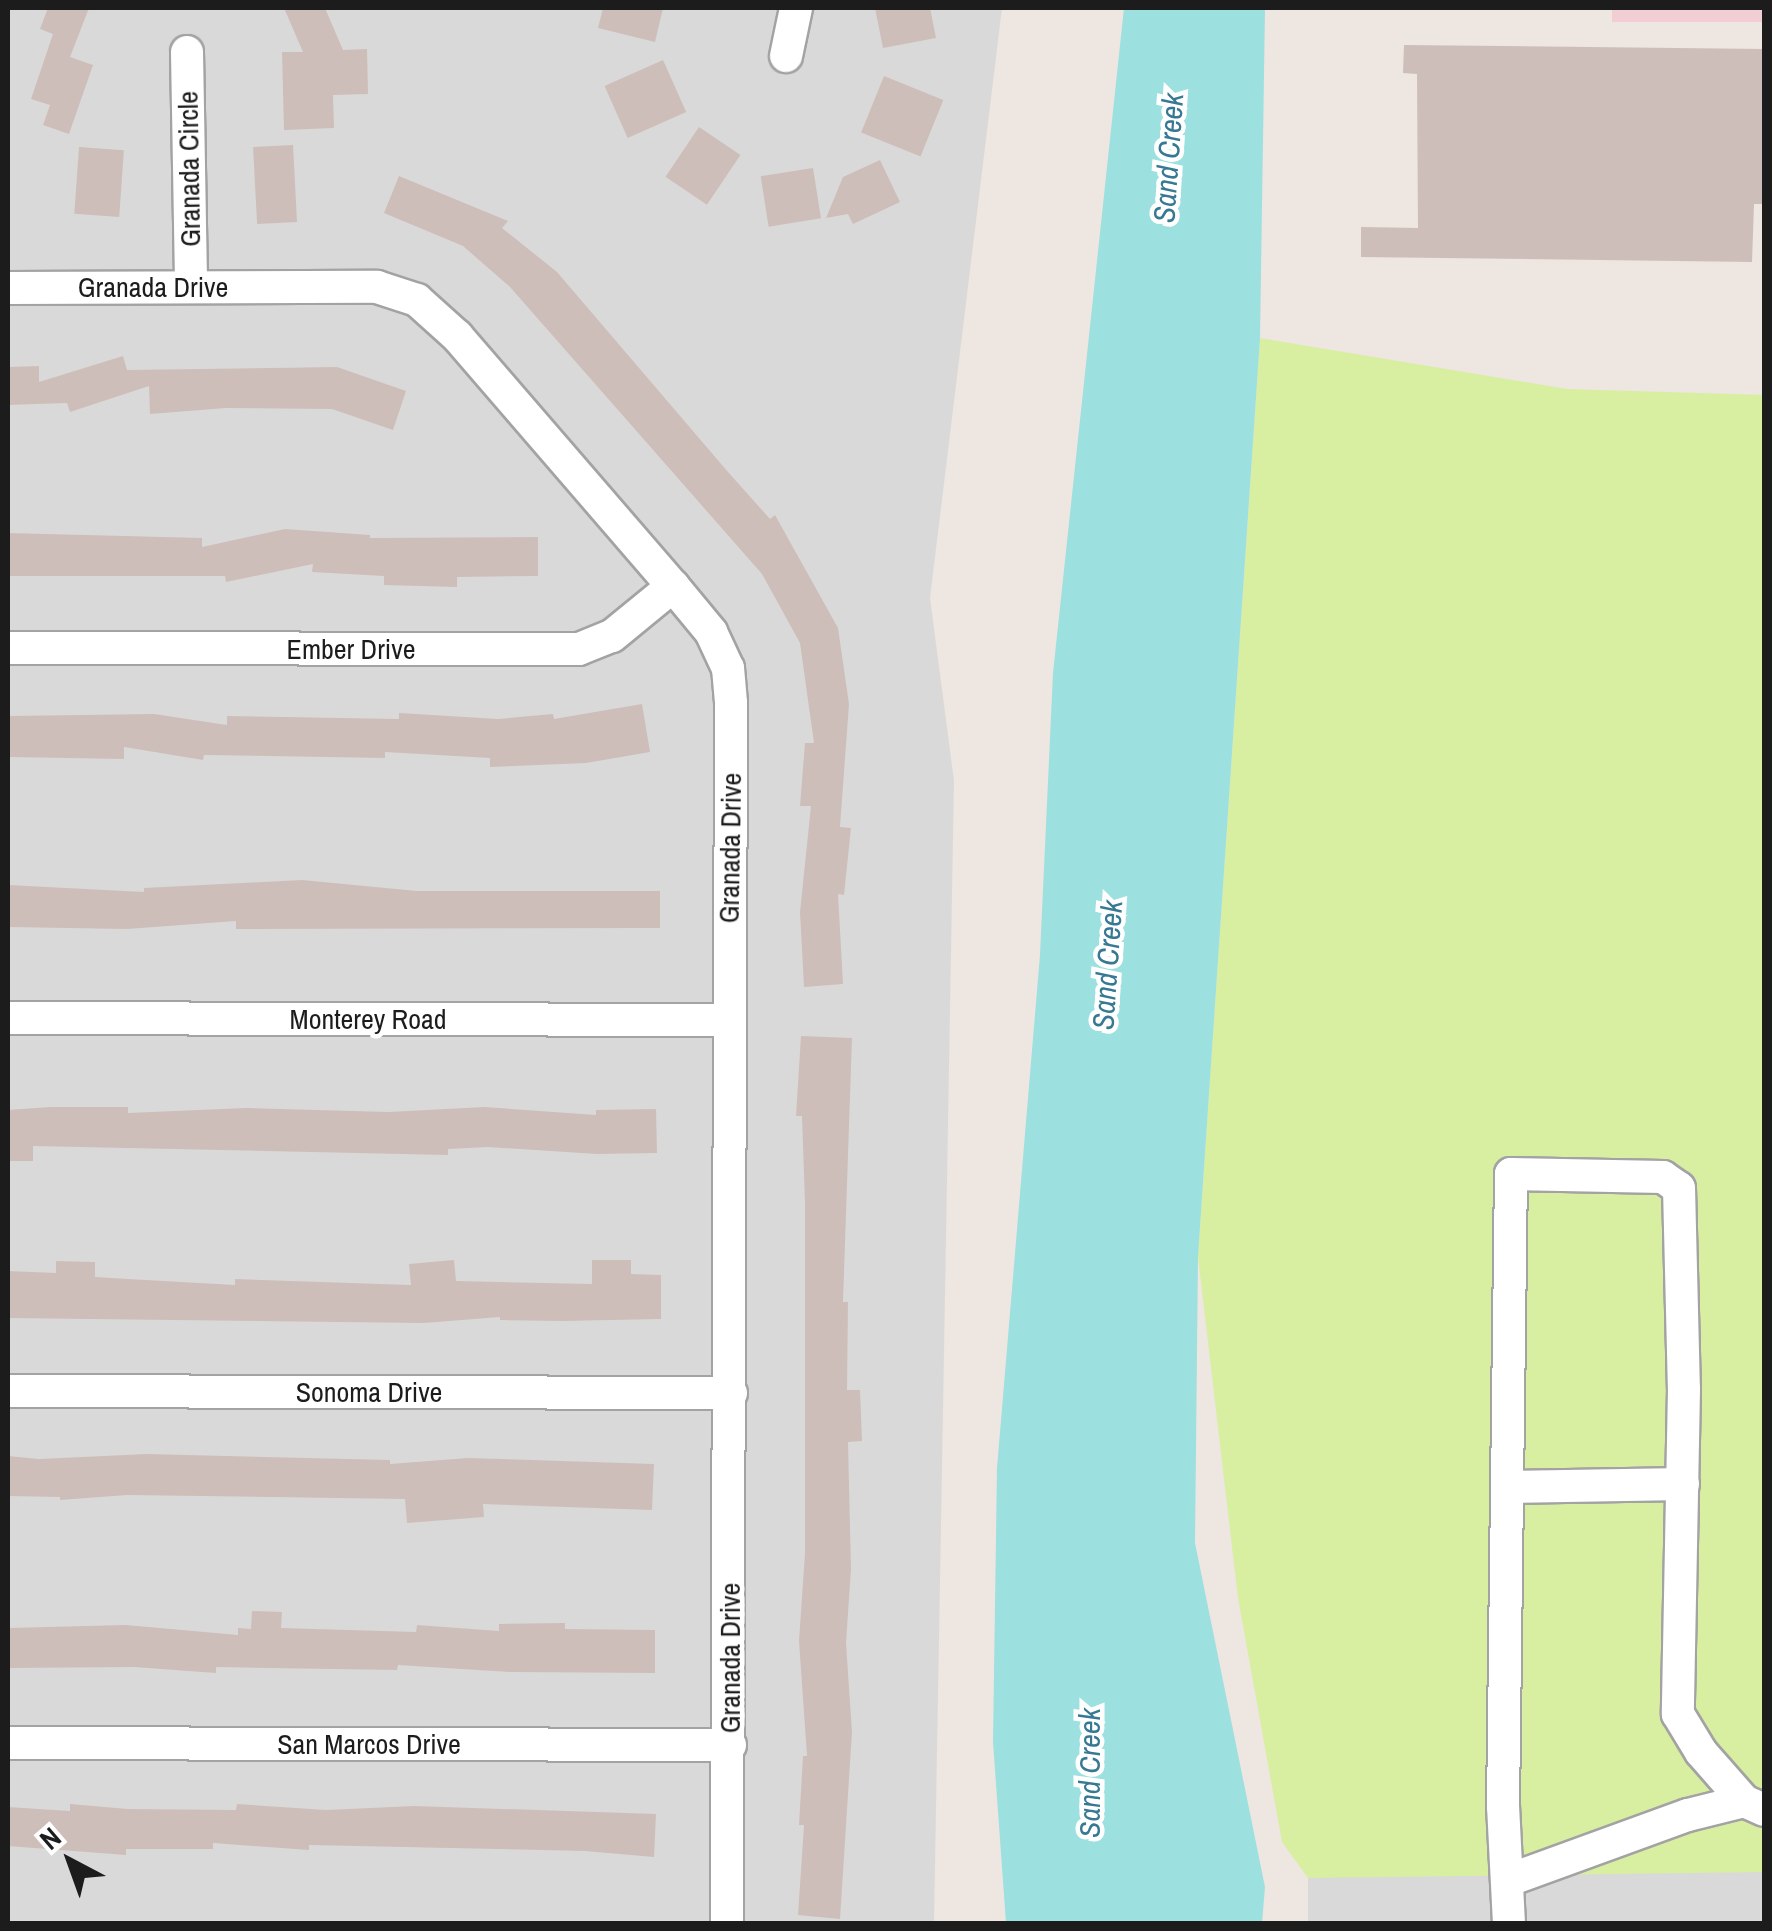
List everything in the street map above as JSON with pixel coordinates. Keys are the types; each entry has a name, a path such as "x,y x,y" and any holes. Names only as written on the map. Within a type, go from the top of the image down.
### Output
{"street":[{"path":"786,56 796,8"},
{"name":"Granada Circle","path":"188,52 191,286"},
{"name":"Granada Drive","path":"8,288 377,287 417,300 457,336 673,586 711,632 728,668 731,1393 727,1924"},
{"name":"Ember Drive","path":"8,648 579,649 612,636 673,586"},
{"name":"Monterey Road","path":"8,1018 728,1020"},
{"path":"1509,1924 1503,1807 1511,1174 1663,1177 1679,1188 1683,1484 1678,1714 1701,1752 1754,1805"},
{"name":"Sonoma Drive","path":"8,1391 731,1393"},
{"path":"1508,1488 1683,1484"},
{"name":"San Marcos Drive","path":"8,1743 730,1745"},
{"path":"1509,1880 1688,1815 1754,1805"}],"shaded area":[{"path":"8,8 1002,8 930,598 954,781 934,1923 8,1924"},
{"path":"1612,8 1764,8 1764,22 1612,22"},
{"path":"1308,1872 1764,1872 1764,1923 1308,1923"}],"green space":[{"path":"1260,338 1567,389 1764,395 1764,1872 1308,1878 1282,1842 1238,1598 1198,1257"}],"water":[{"name":"Sand Creek","path":"1124,8 1265,8 1260,338 1198,1257 1195,1543 1265,1887 1262,1923 1006,1923 993,1742 997,1468 1040,955 1053,673"}],"building":[{"path":"48,8 89,8 70,57 93,65 69,134 43,125 50,105 31,99 53,34 40,29"},
{"path":"284,8 325,8 343,50 367,49 368,94 333,95 334,128 284,130 282,52 303,52"},
{"path":"603,8 663,8 655,42 598,28"},
{"path":"875,8 930,8 936,38 883,48"},
{"path":"1404,45 1764,49 1764,204 1754,204 1752,262 1361,257 1361,227 1418,228 1417,74 1403,73"},
{"path":"663,60 686,112 628,138 605,86"},
{"path":"884,76 943,100 920,157 861,133"},
{"path":"699,127 740,155 707,205 665,177"},
{"path":"293,145 297,222 257,224 253,147"},
{"path":"79,147 124,150 119,217 74,214"},
{"path":"880,160 900,202 853,224 848,214 826,218 843,177"},
{"path":"813,168 821,218 769,227 761,176"},
{"path":"399,176 508,221 502,228 557,272 770,519 775,515 838,628 849,704 840,827 851,828 844,895 838,894 843,984 804,987 800,912 811,806 800,806 805,743 814,743 800,643 762,574 510,287 463,246 384,213"},
{"path":"123,356 127,370 337,367 406,391 393,430 332,409 226,408 150,414 149,386 70,412 67,403 8,405 8,367 39,366 39,382"},
{"path":"285,529 370,538 538,537 538,576 457,577 457,587 384,585 384,576 312,572 313,564 226,582 225,576 8,576 8,533 202,538 202,547"},
{"path":"642,704 650,752 586,763 490,767 490,758 385,752 385,758 204,755 203,760 124,747 124,759 8,757 8,716 154,714 227,725 227,716 399,719 399,713 498,719 553,714 554,719"},
{"path":"302,880 417,891 660,891 660,928 236,929 236,921 127,929 8,927 8,885 144,892 144,888"},
{"path":"801,1036 852,1038 843,1302 848,1302 847,1390 860,1390 862,1441 848,1442 851,1569 846,1643 852,1732 840,1919 798,1915 804,1825 799,1825 803,1756 807,1756 799,1641 805,1553 805,1204 802,1116 796,1116"},
{"path":"128,1107 128,1113 246,1108 389,1112 484,1107 596,1115 596,1110 656,1109 657,1153 597,1154 488,1147 448,1149 448,1155 33,1146 33,1161 8,1161 8,1110"},
{"path":"454,1260 456,1281 592,1284 592,1260 631,1260 631,1274 661,1275 661,1319 562,1321 500,1317 424,1323 8,1318 8,1271 56,1273 56,1261 95,1262 95,1277 235,1285 235,1279 411,1285 409,1264"},
{"path":"147,1454 390,1460 390,1464 468,1458 654,1464 652,1510 483,1504 484,1517 407,1523 405,1499 127,1495 60,1500 8,1496 8,1456 39,1459"},
{"path":"252,1611 282,1612 281,1628 416,1632 417,1625 499,1631 499,1624 565,1623 565,1629 655,1630 655,1673 510,1672 398,1665 397,1670 216,1667 216,1673 134,1667 8,1668 8,1628 126,1625 238,1635 238,1628 251,1629"},
{"path":"70,1804 128,1809 236,1810 237,1804 326,1810 414,1806 656,1814 654,1857 585,1851 309,1845 309,1850 213,1843 213,1849 126,1849 126,1855 8,1846 8,1807 70,1811"}]}
